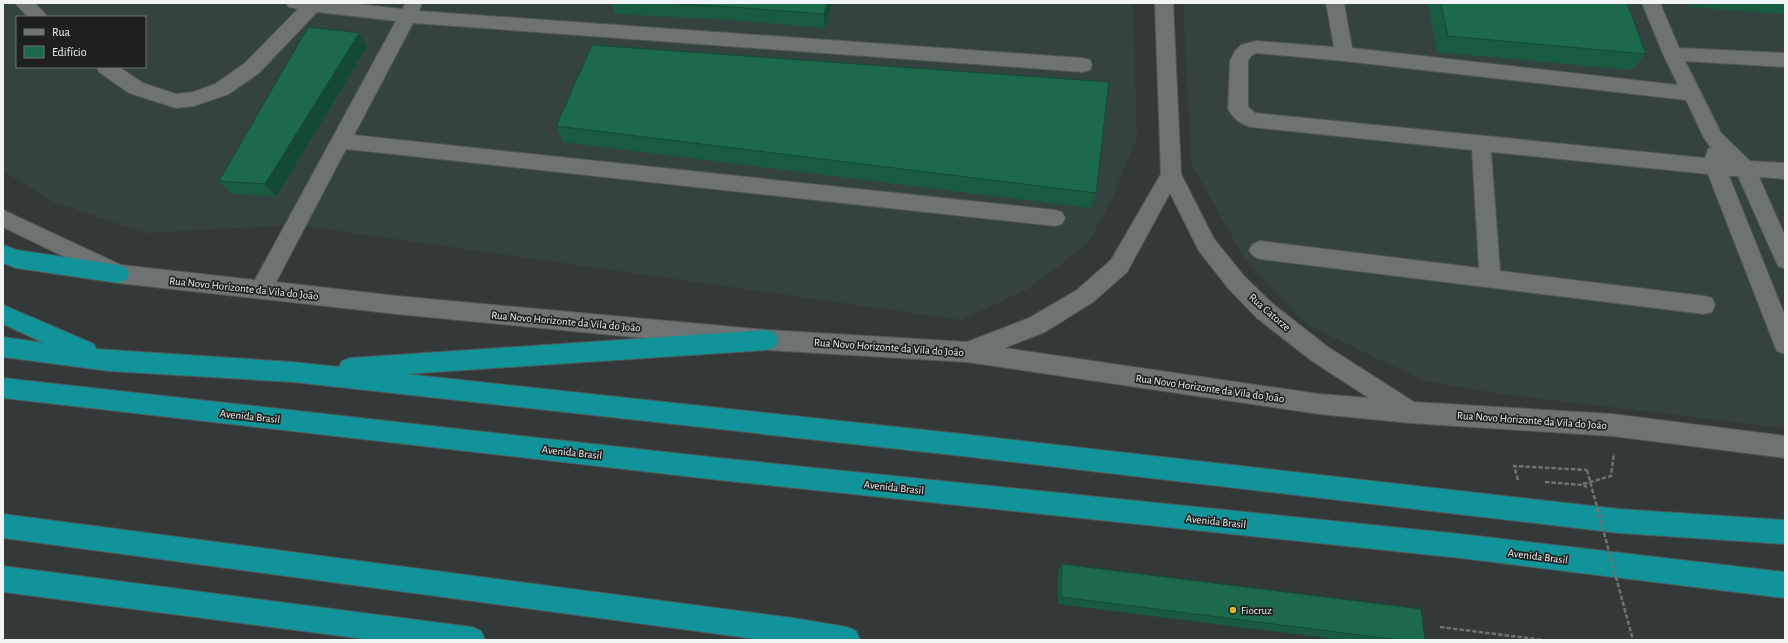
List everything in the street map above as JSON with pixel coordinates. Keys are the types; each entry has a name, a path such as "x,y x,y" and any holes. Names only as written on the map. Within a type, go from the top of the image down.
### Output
{"highway":[{"path":"3,254 16,258 118,274"},
{"path":"3,314 109,361"},
{"path":"293,372 767,340"},
{"path":"3,347 109,361 293,372 955,444 1620,521 1785,532"},
{"name":"Avenida Brasil","path":"3,388 719,469 1460,546 1785,585"},
{"path":"3,526 231,555 786,630 847,640"},
{"path":"3,579 472,640"}],"street":[{"path":"24,3 38,16"},
{"name":"Rua Catorze","path":"1164,3 1171,174 1206,245 1241,286 1265,310 1320,354 1410,412"},
{"path":"1335,3 1344,54"},
{"path":"1651,3 1672,54 1714,138 1745,169 1785,260"},
{"path":"107,68 136,88 176,101 194,99 222,89 252,68 304,5 411,10 1083,65"},
{"path":"260,291 411,10"},
{"path":"1692,94 1344,54 1256,48 1247,49 1241,55 1239,61 1238,109 1244,116 1263,122 1745,169 1785,171"},
{"path":"1672,54 1785,60"},
{"path":"1714,138 1715,166 1785,344"},
{"path":"341,141 1055,218"},
{"path":"1481,143 1490,278"},
{"path":"967,352 1037,325 1085,296 1119,266 1171,174"},
{"name":"Rua Novo Horizonte da Vila do João","path":"3,218 118,274 260,291 767,340 967,352 1319,404 1410,412 1612,425 1785,447"},
{"path":"1260,250 1704,305"}],"path":[{"path":"1539,481 1582,485 1611,476 1615,458 1612,425"},
{"path":"1524,480 1517,480 1514,466 1587,470 1633,640"},
{"path":"1582,485 1614,503 1620,521"},
{"path":"1440,627 1543,640"}],"shaded area":[{"path":"3,3 1133,3 1137,138 1111,201 1088,243 1028,289 961,320 296,225 145,233 52,201 3,171"},
{"path":"1183,3 1785,3 1785,428 1495,393 1425,381 1307,325 1245,260 1191,163"}],"building":[{"path":"663,3 827,3 824,14"},
{"path":"1441,3 1627,3 1646,54 1448,36"},
{"path":"308,27 359,33 265,184 219,181"},
{"path":"592,45 1109,82 1096,193 556,126"},
{"name":"Fiocruz","path":"1062,564 1421,609 1425,640 1400,640 1061,597"}],"place":[{"name":"Fiocruz","path":"1233,610"}]}
